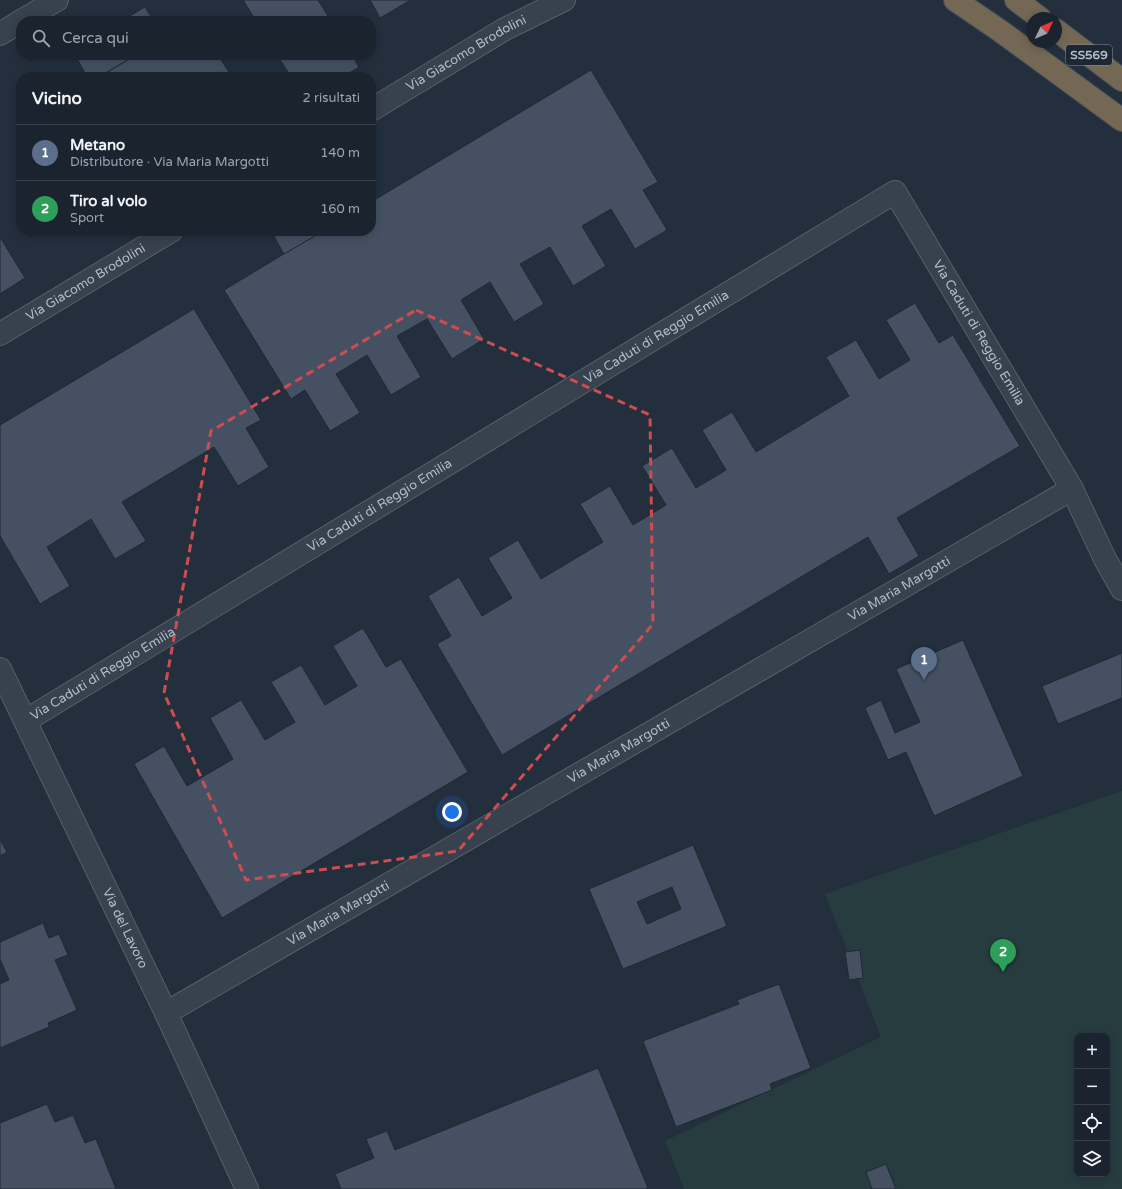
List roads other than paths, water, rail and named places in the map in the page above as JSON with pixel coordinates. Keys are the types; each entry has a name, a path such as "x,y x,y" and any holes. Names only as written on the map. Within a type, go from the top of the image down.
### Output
{"highway":[{"name":"SS569","path":"955,0 999,30 1122,120"},
{"path":"1016,0 1032,12"},
{"name":"SS569","path":"1062,35 1122,80"}],"street":[{"path":"30,16 57,0"},
{"name":"Via Giacomo Brodolini","path":"376,107 505,29 564,0"},
{"path":"0,34 16,24"},
{"name":"Via Caduti di Reggio Emilia","path":"25,721 895,192 1072,489 1105,559 1122,589"},
{"name":"Via Giacomo Brodolini","path":"0,334 163,236"},
{"name":"Via Maria Margotti","path":"166,1013 1072,489"},
{"name":"Via del Lavoro","path":"0,669 166,1013 247,1189"}],"place":[{"name":"Metano","path":"924,680"},
{"name":"Tiro al volo","path":"1003,972"}]}
